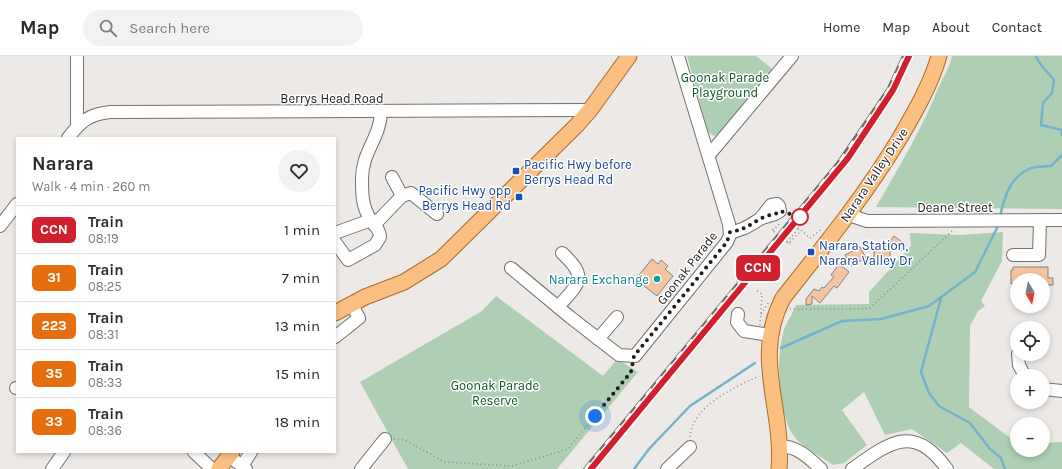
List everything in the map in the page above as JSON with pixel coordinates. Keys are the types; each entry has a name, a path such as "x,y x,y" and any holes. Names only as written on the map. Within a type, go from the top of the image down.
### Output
{"main road":[{"path":"336,312 351,303 404,282 442,259 554,149 590,110 630,56"},
{"name":"Narara Valley Drive","path":"779,469 780,446 768,353 770,335 776,312 783,298 849,215 887,160 920,104 939,56"},
{"path":"219,469 231,454"}],"street":[{"path":"77,56 78,126"},
{"name":"Goonak Parade","path":"634,356 727,242 730,232 709,155 678,56"},
{"path":"709,155 792,56"},
{"name":"Berrys Head Road","path":"69,137 78,126 92,115 110,112 590,110"},
{"path":"336,243 348,260 377,243 380,234 366,212 363,200 362,170 364,158 380,127 381,112"},
{"path":"392,178 402,196"},
{"path":"336,233 373,223 402,196 411,193 437,214"},
{"path":"0,226 16,205"},
{"name":"Deane Street","path":"849,215 867,221 1062,220"},
{"path":"730,232 743,230 760,219"},
{"path":"1013,255 1039,255 1040,220"},
{"path":"558,307 577,285 579,277 575,265 562,253"},
{"path":"511,268 619,355 634,356"},
{"path":"336,335 359,318 351,303"},
{"path":"738,314 737,322 744,331 770,335"},
{"path":"598,339 617,317"},
{"path":"1050,390 1062,391"},
{"path":"361,469 385,439"},
{"path":"852,469 881,448 898,442 908,442 924,446 938,456 948,469"},
{"path":"780,446 786,446 801,452 821,469"},
{"path":"667,469 690,447"},
{"path":"52,469 63,453"},
{"path":"195,453 212,469"},
{"path":"231,454 244,467 251,453"}],"path":[{"path":"784,219 773,230 787,242"},
{"path":"795,226 810,238 824,228"},
{"path":"787,242 798,228"},
{"path":"787,242 789,244 801,231"},
{"path":"789,309 869,310 952,231"},
{"path":"385,439 405,440 444,462 504,466 512,466 568,449 631,372 634,356"},
{"path":"690,447 691,429 708,407 725,393 770,372"}],"green space":[{"name":"Goonak Parade Playground","path":"687,56 756,56 775,71 719,134 714,136 708,132"},
{"path":"952,56 1062,56 1062,209 876,207 918,131 949,67"},
{"path":"1003,232 1002,261 981,301 985,306 978,311 970,326 969,407 1010,438 1010,457 1050,457 1050,443 1062,442 1062,469 994,469 961,443 947,453 912,429 885,435 864,392 842,410 867,445 844,463 833,465 797,440 790,430 785,417 780,386 780,353 785,327 796,305 869,304 869,292 911,246 910,233 961,235"},
{"name":"Goonak Parade Reserve","path":"496,296 603,376 617,359 638,372 557,469 408,469 360,382 482,311"}],"building":[{"path":"894,236 906,245 902,251 890,242 890,259 874,259 874,246 886,246"},
{"path":"860,247 866,258 851,266 845,255"},
{"name":"Narara Exchange","path":"652,259 658,264 661,260 668,266 665,269 673,276 657,296 643,285 646,282 639,275"},
{"path":"839,264 849,272 837,288 834,286 820,303 812,296 812,304 806,305 806,299 814,289 819,291 822,287 824,288 834,277 831,275"},
{"path":"1013,267 1048,267 1048,273 1011,273 1011,270 1013,270"},
{"path":"1050,278 1053,278 1053,285 1050,285"}],"waterway":[{"path":"1036,56 1041,65 1054,80 1052,93 1043,103 1041,125 1062,130 1062,135"},
{"path":"1000,217 1006,196 1017,177 1031,168 1051,166 1062,155"},
{"path":"781,348 842,321 881,319 929,306 975,272 999,224"},
{"path":"941,298 921,372 929,393 939,406 970,423 990,449 1001,458 1005,469"},
{"path":"634,469 649,449 690,406 755,363"}],"railway":[{"path":"585,469 839,162 888,90 904,56"}],"train":[{"name":"CCN","path":"591,469 848,158 873,123 893,90 909,56"}],"place":[{"name":"Pacific Hwy before Berrys Head Rd","path":"516,171"},
{"name":"Pacific Hwy opp Berrys Head Rd","path":"519,197"},
{"name":"Narara Station, Narara Valley Dr","path":"811,252"},
{"name":"Narara Exchange","path":"657,279"}],"route":[{"path":"595,416 631,372 634,356 727,242 730,232 743,230 765,216 775,214 780,211 800,217"}]}
